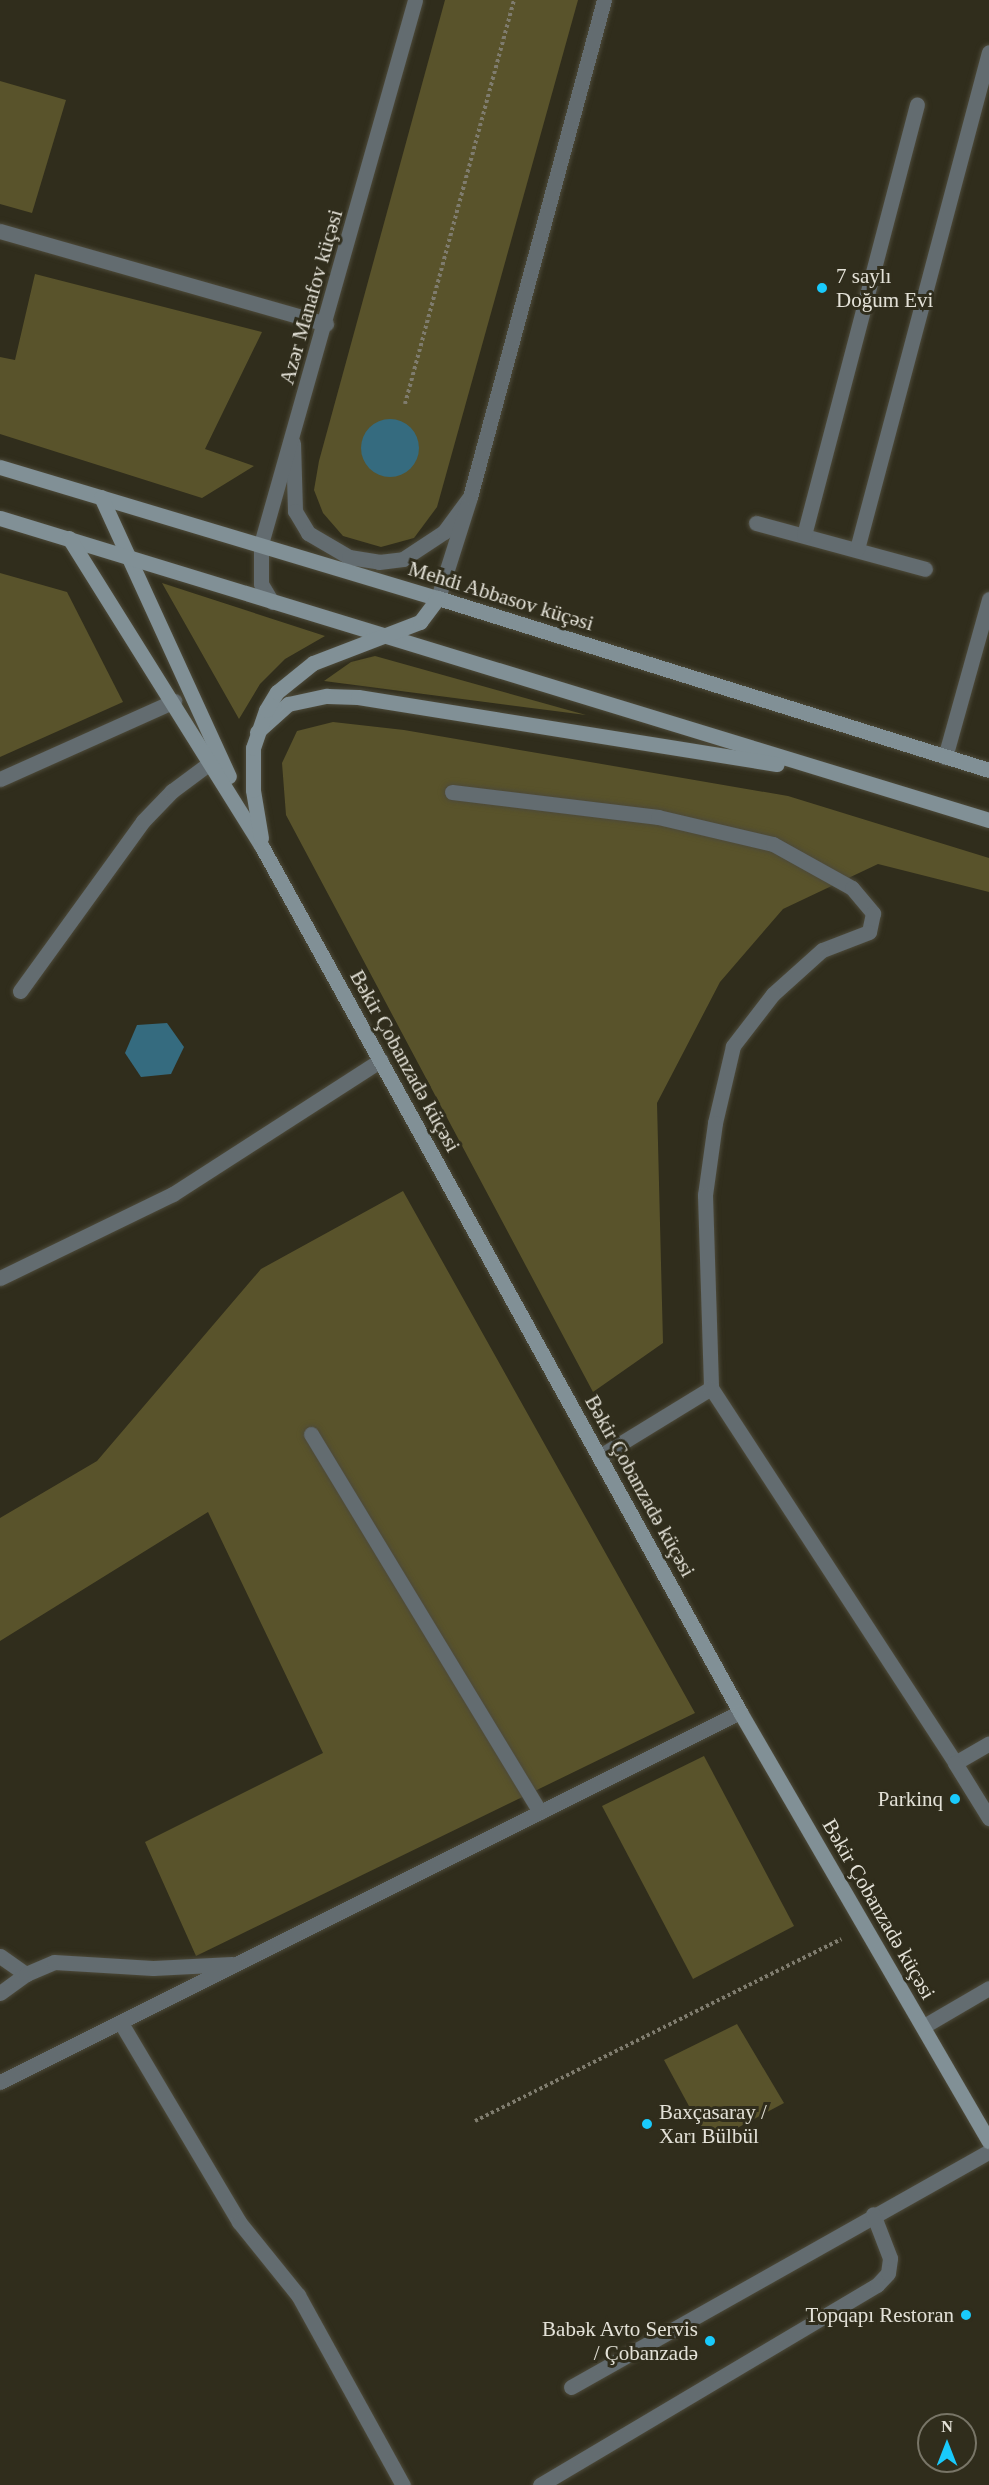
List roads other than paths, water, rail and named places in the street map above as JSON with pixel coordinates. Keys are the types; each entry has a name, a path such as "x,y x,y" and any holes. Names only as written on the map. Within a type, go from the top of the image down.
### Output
{"street":[{"name":"Azər Manafov küçəsi","path":"272,602 261,584 261,544 326,324 415,0"},
{"path":"262,847 251,768 257,732 278,692 292,677 339,651 420,622 438,598 470,497 604,0"},
{"path":"857,549 989,52"},
{"path":"804,535 917,105"},
{"path":"0,231 326,324"},
{"path":"293,436 295,511 308,533 349,557 379,562 403,559 444,532 470,497"},
{"name":"Mehdi Abbasov küçəsi","path":"0,467 438,598 989,770"},
{"path":"101,497 262,847"},
{"path":"0,518 989,820"},
{"path":"756,523 925,569"},
{"path":"69,538 174,701 262,847"},
{"path":"945,757 989,599"},
{"path":"257,732 288,704 327,696 358,697 839,774"},
{"path":"0,779 174,701"},
{"path":"20,991 143,821 172,791 211,762"},
{"path":"452,792 658,817 773,844 852,888 873,913 869,932 822,950 773,994 733,1046 715,1123 705,1195 711,1388 989,1818"},
{"name":"Bəkir Çobanzadə küçəsi","path":"262,847 740,1712 989,2141"},
{"path":"0,1278 173,1194 381,1060"},
{"path":"600,1456 711,1388"},
{"path":"311,1434 540,1812"},
{"path":"0,2082 740,1712"},
{"path":"955,1764 989,1743"},
{"path":"0,1956 26,1974"},
{"path":"0,1993 26,1974 54,1962 153,1968 238,1964"},
{"path":"924,2026 989,1988"},
{"path":"121,2022 239,2222 298,2295 403,2485"},
{"path":"571,2387 873,2214 989,2151"},
{"path":"540,2485 877,2285 888,2273 890,2258 873,2214"}],"water":[{"path":"384,419 396,419 411,427 419,442 419,454 411,469 396,477 384,477 369,469 361,454 361,442 369,427"},
{"path":"167,1023 184,1047 171,1074 141,1077 125,1053 137,1025"}],"place":[{"name":"7 saylı Doğum Evi","path":"822,288"},
{"name":"Parkinq","path":"955,1799"},
{"name":"Baxçasaray / Xarı Bülbül","path":"647,2124"},
{"name":"Topqapı Restoran","path":"966,2315"},
{"name":"Babək Avto Servis / Çobanzadə","path":"710,2341"}]}
